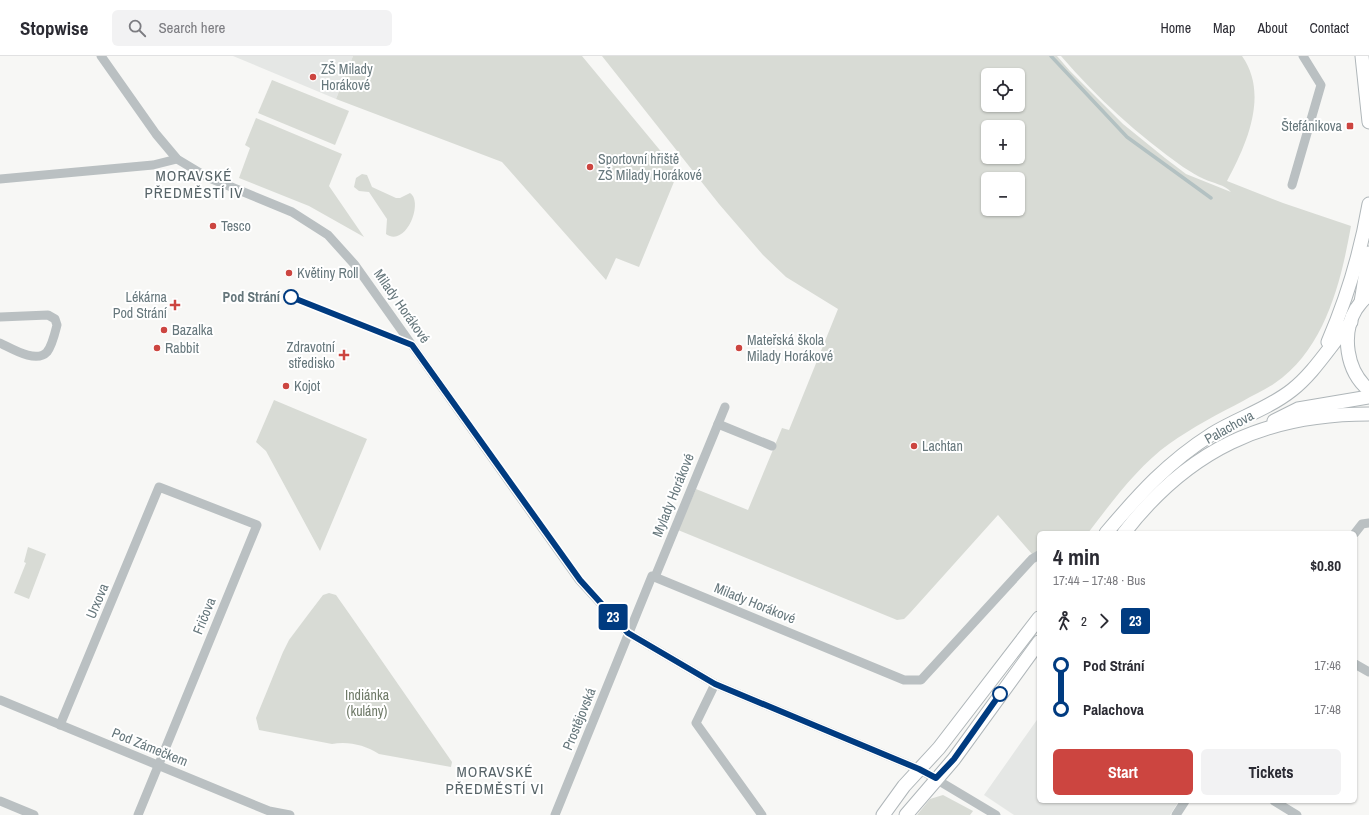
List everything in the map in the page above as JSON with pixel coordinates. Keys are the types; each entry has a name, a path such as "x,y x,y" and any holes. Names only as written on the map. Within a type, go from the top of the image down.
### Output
{"street":[{"name":"Milady Horákové","path":"102,56 156,134 177,159 207,177 292,212 328,235 356,265 580,580 628,633 715,684 919,769 996,815"},
{"path":"1292,185 1321,86 1303,56"},
{"path":"1362,56 1369,122"},
{"path":"0,180 153,165 177,159"},
{"path":"1321,359 1344,301 1364,235 1369,204"},
{"path":"1369,253 1365,299 1351,322 1346,339 1352,366 1369,390"},
{"path":"0,317 48,315 55,319 57,325 47,352 40,356 33,357 0,343"},
{"name":"Palachova","path":"1108,531 1159,473 1181,455 1213,434 1269,406 1291,391 1304,379 1351,322"},
{"path":"1252,432 1298,409 1369,397"},
{"name":"Mylady Horákové","path":"655,577 725,408"},
{"name":"Palachova","path":"1126,531 1148,504 1187,469 1210,454 1252,432 1309,418 1369,414"},
{"path":"718,424 772,446"},
{"name":"Urxova","path":"60,725 159,487"},
{"name":"Fričova","path":"138,815 257,526 159,487"},
{"path":"1357,531 1362,524 1369,523"},
{"name":"Milady Horákové","path":"655,577 904,680 921,680 1032,559 1037,556"},
{"path":"628,633 652,576 655,577"},
{"path":"883,815 919,769 939,748 1037,621"},
{"name":"Prostějovská","path":"555,815 628,633"},
{"path":"906,815 936,778 954,759 1037,645"},
{"path":"1357,665 1369,672"},
{"path":"715,684 696,723 762,815"},
{"name":"Pod Zámečkem","path":"0,700 269,811 290,815"},
{"path":"0,801 34,815"},
{"path":"1176,815 1184,803"},
{"path":"1277,803 1297,815"}],"shaded area":[{"name":"ZŠ Milady Horákové","path":"233,56 353,56 336,99"},
{"path":"1037,720 1037,803 1178,803 1170,815 1014,815 984,795"}],"green space":[{"name":"Sportovní hřiště ZŠ Milady Horákové","path":"353,56 582,56 678,172 639,267 616,258 606,280 502,162 336,99"},
{"path":"602,56 1057,56 1123,124 1165,158 1186,174 1231,192 1219,184 1201,178 1166,155 1134,129 1089,87 1061,56 1242,56 1250,71 1254,86 1252,119 1242,151 1227,181 1283,203 1351,226 1342,269 1328,313 1307,352 1292,369 1271,386 1196,426 1169,444 1146,463 1090,531 1037,531 1037,560 998,515 910,613 904,619 897,620 678,530 696,489 748,510 782,428 789,430 838,309 786,277 763,255 719,204"},
{"path":"272,80 349,111 335,145 258,113"},
{"path":"256,118 342,154 329,186 364,237 309,206 239,178 250,148 245,145"},
{"path":"362,174 367,175 372,187 396,198 400,198 410,193 414,198 414,214 411,222 406,230 400,235 393,237 386,234 387,219 369,192 359,191 354,187 356,178"},
{"path":"274,400 367,439 320,551 266,451 256,442"},
{"path":"28,547 46,554 29,599 14,593 26,563 24,562"},
{"name":"Indiánka (kulány)","path":"329,593 336,595 348,612 452,762 451,767 379,754 356,744 332,744 259,730 256,718 289,640 323,595"},
{"path":"943,795 973,811 970,815 917,815 930,799"}],"waterway":[{"path":"1051,56 1127,137 1211,198"}],"bus line":[{"name":"23","path":"291,297 412,345 580,580 628,633 715,684 919,769 936,778 954,759 1000,694"}],"place":[{"name":"ZŠ Milady Horákové","path":"313,77"},
{"name":"Štefánikova","path":"1350,126"},
{"name":"Sportovní hřiště ZŠ Milady Horákové","path":"590,167"},
{"name":"Tesco","path":"213,226"},
{"name":"Květiny Roll","path":"289,273"},
{"name":"Pod Strání","path":"291,297"},
{"name":"Lékárna Pod Strání","path":"175,305"},
{"name":"Bazalka","path":"164,330"},
{"name":"Rabbit","path":"157,348"},
{"name":"Mateřská škola Milady Horákové","path":"739,348"},
{"name":"Zdravotní středisko","path":"344,355"},
{"name":"Kojot","path":"286,386"},
{"name":"Lachtan","path":"914,446"}],"district":[{"name":"MORAVSKÉ PŘEDMĚSTÍ IV","path":"194,184"},
{"name":"MORAVSKÉ PŘEDMĚSTÍ VI","path":"495,780"}]}
